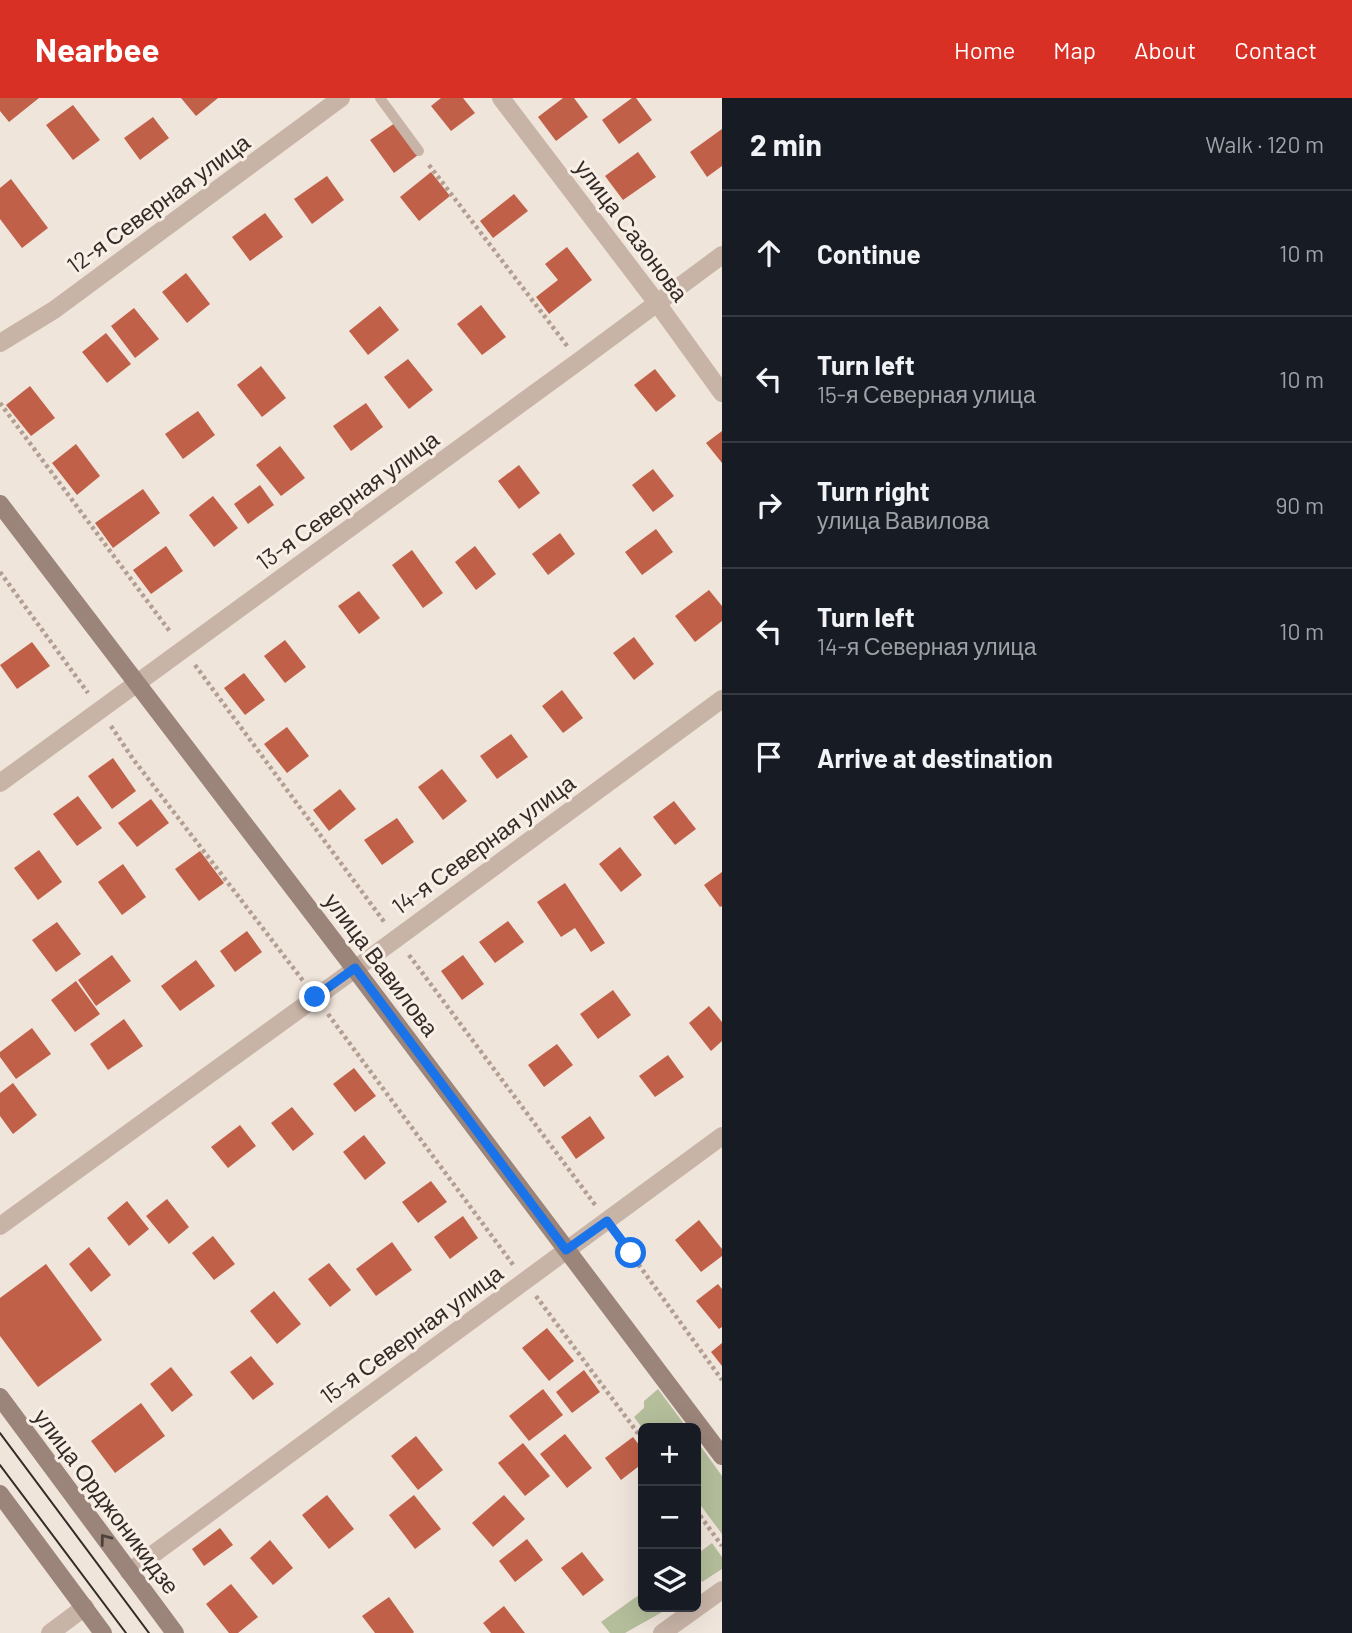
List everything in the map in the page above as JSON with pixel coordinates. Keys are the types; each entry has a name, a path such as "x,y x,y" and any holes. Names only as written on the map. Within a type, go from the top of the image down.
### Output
{"street":[{"name":"12-я Северная улица","path":"0,343 54,310 341,98"},
{"name":"улица Сазонова","path":"501,98 722,393"},
{"name":"13-я Северная улица","path":"0,783 722,255"},
{"name":"улица Вавилова","path":"0,504 355,968 722,1456"},
{"name":"14-я Северная улица","path":"0,1226 722,699"},
{"name":"15-я Северная улица","path":"129,1572 722,1136"},
{"name":"улица Орджоникидзе","path":"0,1397 176,1633"},
{"path":"0,1493 103,1633"},
{"path":"662,1633 722,1590"},
{"path":"50,1633 85,1607"}],"lane":[{"path":"380,98 419,150"}],"path":[{"path":"419,150 579,361"},
{"path":"0,403 722,1380"},
{"path":"701,1517 722,1546"}],"green space":[{"path":"658,1389 683,1423 638,1423 634,1417 644,1408 644,1401"},
{"path":"701,1447 722,1476 722,1534 701,1506"},
{"path":"712,1543 722,1557 722,1569 702,1582 701,1580 701,1551"},
{"path":"638,1596 638,1612 662,1612 625,1633 610,1633 601,1622"}],"building":[{"path":"0,98 39,98 9,122 0,111"},
{"path":"181,98 218,98 196,116"},
{"path":"441,98 463,98 475,113 451,131 431,106"},
{"path":"563,98 574,98 588,117 556,141 538,117"},
{"path":"632,98 636,98 652,120 619,144 602,120"},
{"path":"73,105 100,140 73,160 46,125"},
{"path":"153,117 169,138 140,160 124,138"},
{"path":"395,123 418,155 394,173 370,140"},
{"path":"722,129 722,166 707,177 690,152"},
{"path":"638,152 656,177 623,200 605,176"},
{"path":"431,172 450,196 419,221 400,197"},
{"path":"327,176 344,200 312,224 294,199"},
{"path":"11,179 48,228 22,248 0,219 0,188"},
{"path":"514,194 528,211 493,238 480,221"},
{"path":"265,213 283,237 250,261 232,237"},
{"path":"567,247 592,280 549,314 536,297 558,280 545,264"},
{"path":"186,273 210,304 187,323 162,292"},
{"path":"481,305 506,337 482,355 457,324"},
{"path":"380,306 399,330 368,355 349,331"},
{"path":"134,308 159,339 135,358 111,326"},
{"path":"106,333 131,364 107,383 82,352"},
{"path":"408,359 433,390 409,409 384,377"},
{"path":"261,366 286,398 262,417 237,385"},
{"path":"655,369 676,396 656,412 634,385"},
{"path":"30,386 55,418 31,436 6,405"},
{"path":"366,403 383,427 351,451 333,426"},
{"path":"198,411 215,435 183,459 165,434"},
{"path":"722,431 722,463 706,443"},
{"path":"76,444 100,476 77,495 52,463"},
{"path":"280,446 305,478 281,496 256,465"},
{"path":"519,465 540,493 519,509 498,481"},
{"path":"653,469 674,496 653,512 632,485"},
{"path":"260,485 274,505 248,524 234,504"},
{"path":"143,489 160,513 113,548 95,523"},
{"path":"213,496 238,528 214,547 189,515"},
{"path":"656,529 673,552 642,575 625,552"},
{"path":"560,533 575,554 548,575 532,554"},
{"path":"166,546 183,571 151,594 133,570"},
{"path":"475,546 496,574 476,590 455,562"},
{"path":"412,550 443,593 423,608 392,565"},
{"path":"709,590 722,606 722,621 695,642 675,616"},
{"path":"359,591 380,618 359,634 338,606"},
{"path":"634,637 654,664 634,680 613,653"},
{"path":"285,640 306,667 285,683 264,656"},
{"path":"32,642 50,666 17,689 0,665"},
{"path":"244,673 265,700 245,715 224,688"},
{"path":"562,690 583,718 563,733 542,706"},
{"path":"287,727 309,756 287,773 264,744"},
{"path":"511,734 528,757 497,779 480,756"},
{"path":"113,758 136,791 112,809 88,776"},
{"path":"442,769 467,801 443,820 418,787"},
{"path":"340,789 356,809 329,831 313,810"},
{"path":"78,796 102,828 77,846 53,814"},
{"path":"151,799 169,823 137,847 118,823"},
{"path":"674,801 696,829 675,845 653,817"},
{"path":"397,818 414,842 382,865 364,840"},
{"path":"620,847 642,875 621,892 599,864"},
{"path":"39,850 62,882 38,900 14,868"},
{"path":"200,851 224,883 199,901 175,869"},
{"path":"123,864 146,897 122,915 98,882"},
{"path":"722,872 722,906 720,907 704,885"},
{"path":"565,883 605,943 591,952 575,928 561,937 537,902"},
{"path":"508,921 524,942 495,963 479,942"},
{"path":"57,922 81,954 56,972 32,940"},
{"path":"247,931 262,952 235,972 220,951"},
{"path":"112,955 131,981 96,1006 78,980"},
{"path":"463,955 484,984 462,1000 441,971"},
{"path":"196,960 215,986 180,1011 161,986"},
{"path":"76,981 100,1014 75,1032 51,1000"},
{"path":"613,990 631,1015 598,1039 580,1014"},
{"path":"709,1006 722,1022 722,1041 711,1051 689,1023"},
{"path":"124,1019 143,1046 108,1070 90,1044"},
{"path":"32,1028 51,1054 16,1079 0,1057 0,1052"},
{"path":"557,1044 573,1065 544,1087 528,1065"},
{"path":"668,1055 684,1077 655,1097 639,1076"},
{"path":"354,1068 376,1096 355,1112 333,1084"},
{"path":"13,1083 37,1115 13,1134 0,1116 0,1093"},
{"path":"292,1107 314,1134 293,1151 271,1123"},
{"path":"590,1116 605,1138 576,1159 561,1137"},
{"path":"240,1125 256,1146 228,1168 211,1147"},
{"path":"364,1135 386,1163 365,1180 343,1152"},
{"path":"431,1181 447,1202 418,1223 402,1202"},
{"path":"167,1199 189,1227 169,1244 146,1216"},
{"path":"127,1201 149,1229 129,1246 107,1218"},
{"path":"463,1216 478,1238 450,1259 434,1237"},
{"path":"699,1220 722,1249 722,1256 701,1272 675,1240"},
{"path":"213,1236 235,1264 214,1280 192,1253"},
{"path":"392,1242 412,1270 376,1296 356,1269"},
{"path":"89,1247 111,1275 91,1292 69,1264"},
{"path":"329,1263 351,1290 330,1307 308,1279"},
{"path":"46,1264 102,1340 38,1387 0,1336 0,1298"},
{"path":"718,1284 722,1289 722,1327 719,1329 696,1301"},
{"path":"274,1291 301,1324 277,1344 250,1311"},
{"path":"547,1328 574,1361 549,1381 522,1348"},
{"path":"722,1343 722,1366 711,1352"},
{"path":"251,1356 274,1384 253,1400 230,1372"},
{"path":"171,1367 193,1395 172,1412 150,1384"},
{"path":"584,1370 600,1392 572,1413 556,1392"},
{"path":"543,1389 563,1415 529,1441 509,1416"},
{"path":"141,1403 165,1436 115,1473 91,1441"},
{"path":"565,1434 592,1468 567,1488 540,1454"},
{"path":"416,1436 443,1470 418,1490 391,1456"},
{"path":"633,1437 638,1444 638,1467 621,1480 605,1458"},
{"path":"523,1443 550,1476 525,1496 498,1463"},
{"path":"327,1495 354,1529 329,1549 302,1515"},
{"path":"414,1495 441,1529 415,1549 389,1515"},
{"path":"504,1495 525,1519 493,1547 472,1523"},
{"path":"220,1528 233,1545 204,1566 192,1549"},
{"path":"527,1539 543,1560 515,1582 499,1561"},
{"path":"270,1540 293,1568 273,1585 250,1558"},
{"path":"582,1552 604,1580 583,1596 561,1568"},
{"path":"231,1584 258,1617 238,1633 229,1633 206,1604"},
{"path":"389,1597 413,1633 375,1633 362,1616"},
{"path":"504,1606 525,1633 491,1633 483,1623"}],"tram line":[{"path":"0,1433 149,1633"},
{"path":"0,1465 126,1633"}],"route":[{"path":"315,997 355,968 566,1250 607,1221 631,1253"}]}
